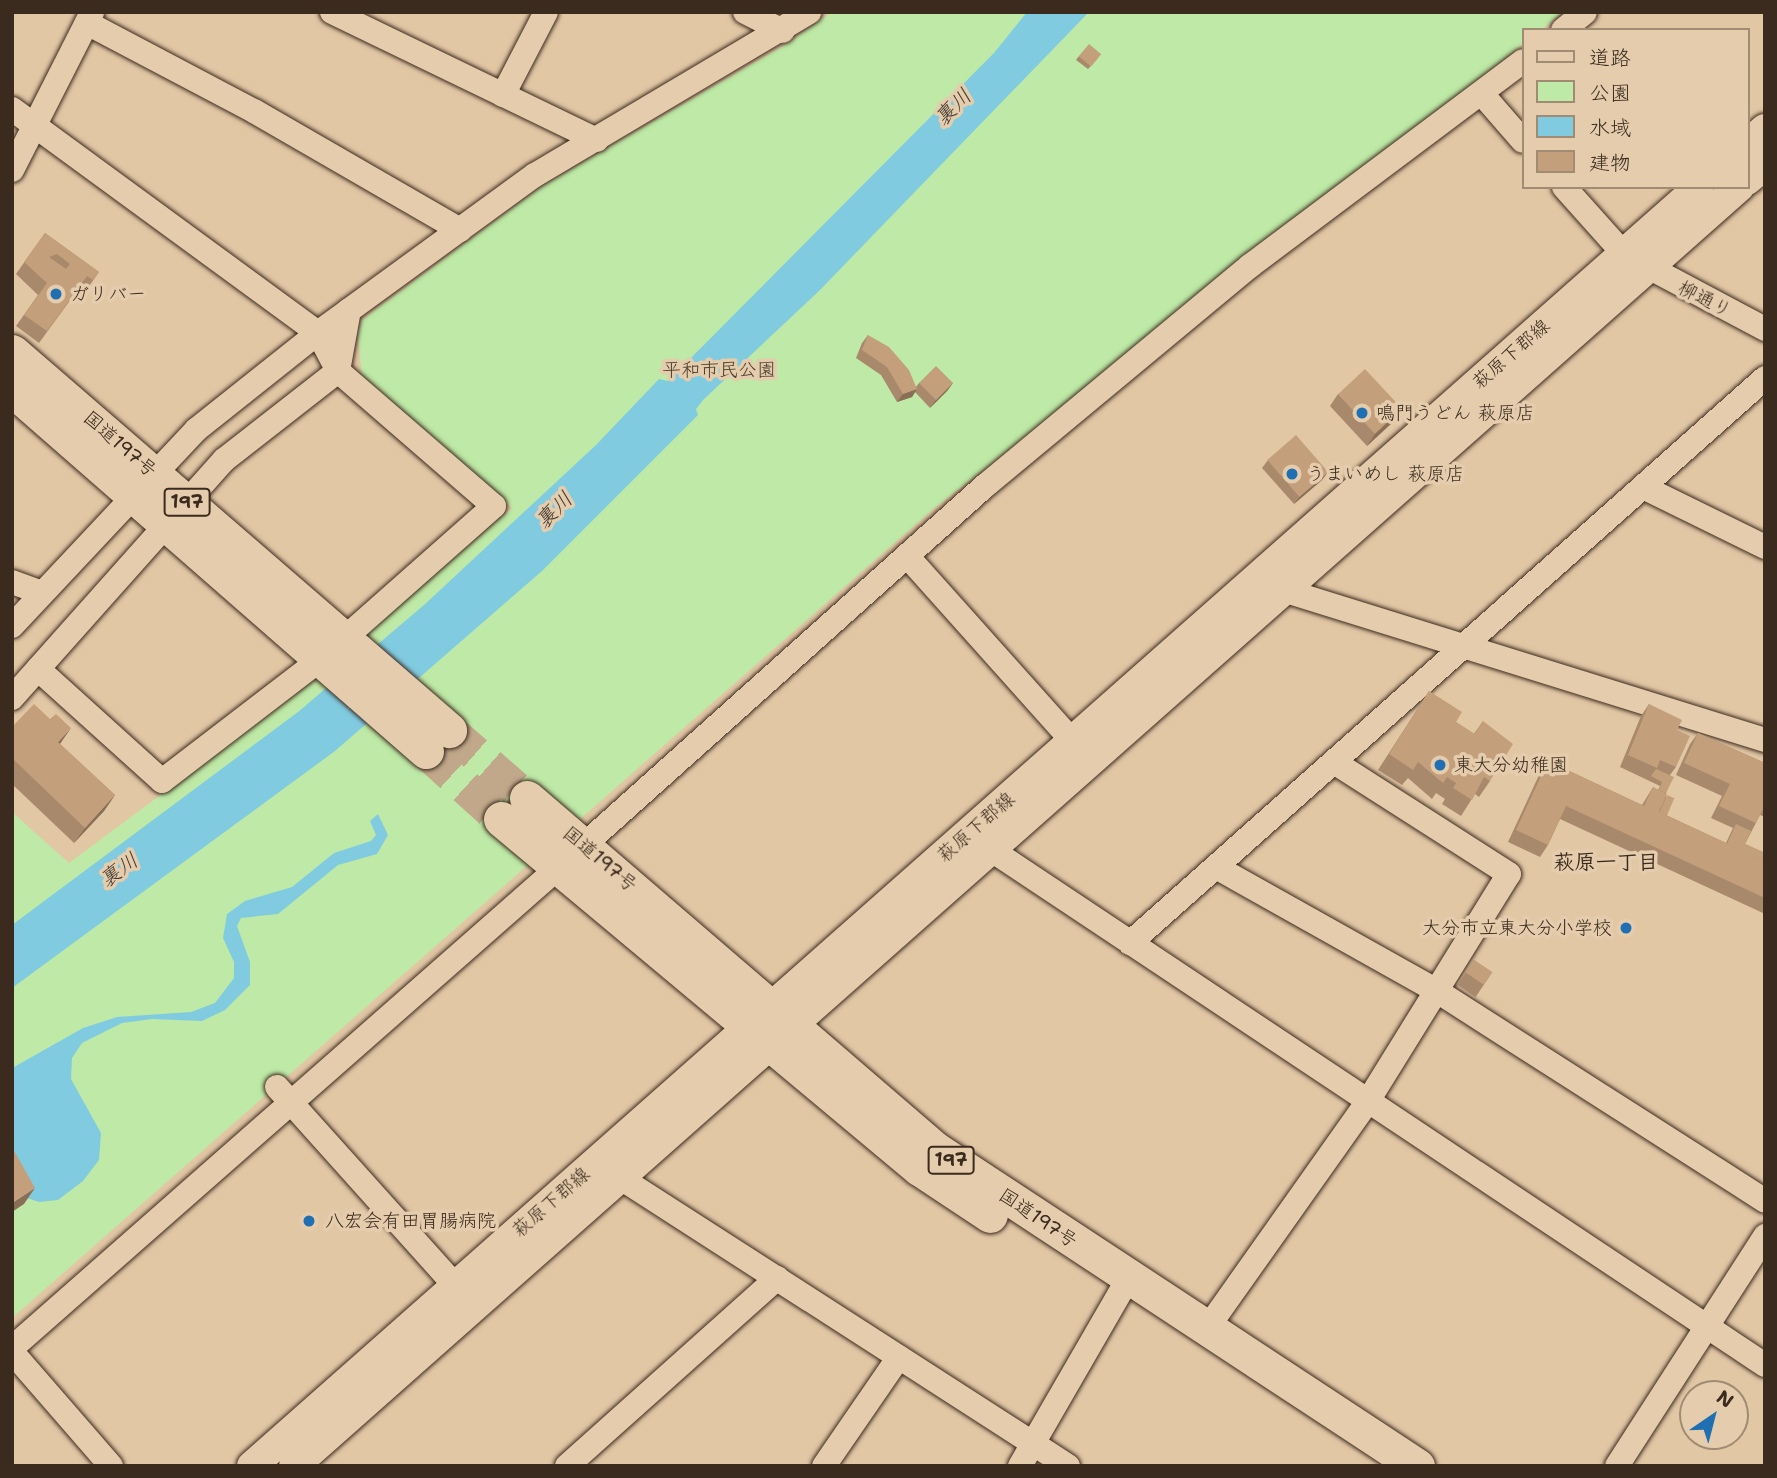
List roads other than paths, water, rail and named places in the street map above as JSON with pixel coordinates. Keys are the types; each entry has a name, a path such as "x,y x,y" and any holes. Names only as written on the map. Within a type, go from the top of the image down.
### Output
{"highway":[{"name":"国道197号","path":"12,352 145,486"},
{"name":"国道197号","path":"12,389 145,486 437,740"},
{"name":"国道197号","path":"514,808 770,1026 1122,1288 1378,1466"},
{"name":"国道197号","path":"1122,1288 1206,1330 1417,1466"}],"main road":[{"path":"1749,143 1765,129"},
{"path":"1749,178 1765,165"},
{"name":"萩原下郡線","path":"1635,262 1697,189"},
{"name":"萩原下郡線","path":"294,1466 464,1296 1635,262 1736,189"},
{"name":"萩原下郡線","path":"252,1466 464,1296 619,1177 770,1026"}],"street":[{"path":"332,12 597,140"},
{"path":"503,95 545,12"},
{"path":"745,12 783,31"},
{"path":"12,626 196,430 318,333 535,175 783,31 809,12"},
{"path":"1565,28 1585,12"},
{"path":"12,170 90,18 460,230"},
{"path":"111,1466 12,1350 283,1094 572,856 907,556 1250,267 1522,62"},
{"path":"1482,94 1522,140"},
{"path":"12,109 318,333 338,371 494,506 341,655 162,781 38,669"},
{"path":"1566,189 1635,262"},
{"name":"柳通り","path":"1635,262 1765,329"},
{"path":"12,698 224,460 338,371 349,310"},
{"path":"1130,943 1765,378"},
{"path":"1643,487 1765,547"},
{"path":"907,556 1081,751"},
{"path":"1274,581 1462,648 1765,740"},
{"path":"12,582 42,593"},
{"path":"1206,1330 1368,1101 1509,874 1334,762"},
{"path":"981,839 1130,943 1765,1365"},
{"path":"1216,867 1437,991 1765,1201"},
{"path":"283,1094 464,1296"},
{"path":"619,1177 1068,1466"},
{"path":"1617,1466 1765,1236"},
{"path":"567,1466 777,1278"},
{"path":"1020,1466 1122,1288"},
{"path":"824,1466 899,1357"}],"water":[{"name":"裏川","path":"1027,12 1089,12 819,291 703,400 696,409 698,415 542,571 335,751 12,988 12,925 298,712 424,605 596,445 659,379 668,381 994,53"},
{"path":"378,814 388,835 377,854 338,865 278,914 241,918 237,926 250,962 250,985 225,1010 202,1021 152,1019 122,1023 82,1043 72,1058 71,1079 101,1133 99,1160 83,1181 58,1200 39,1202 21,1196 12,1180 14,1067 83,1028 117,1017 191,1012 215,1003 234,978 234,962 223,938 227,914 245,901 292,887 334,853 371,841 376,835 370,821"}],"tunnel":[{"path":"449,730 527,798"},
{"path":"426,751 501,819"}],"place":[{"name":"ガリバー","path":"56,294"},
{"name":"鳴門うどん 萩原店","path":"1362,413"},
{"name":"うまいめし 萩原店","path":"1292,474"},
{"name":"東大分幼稚園","path":"1440,765"},
{"name":"大分市立東大分小学校","path":"1626,928"},
{"name":"八宏会有田胃腸病院","path":"309,1221"}],"district":[{"name":"萩原一丁目","path":"1606,862"}],"park label":[{"name":"平和市民公園","path":"719,370"}]}
